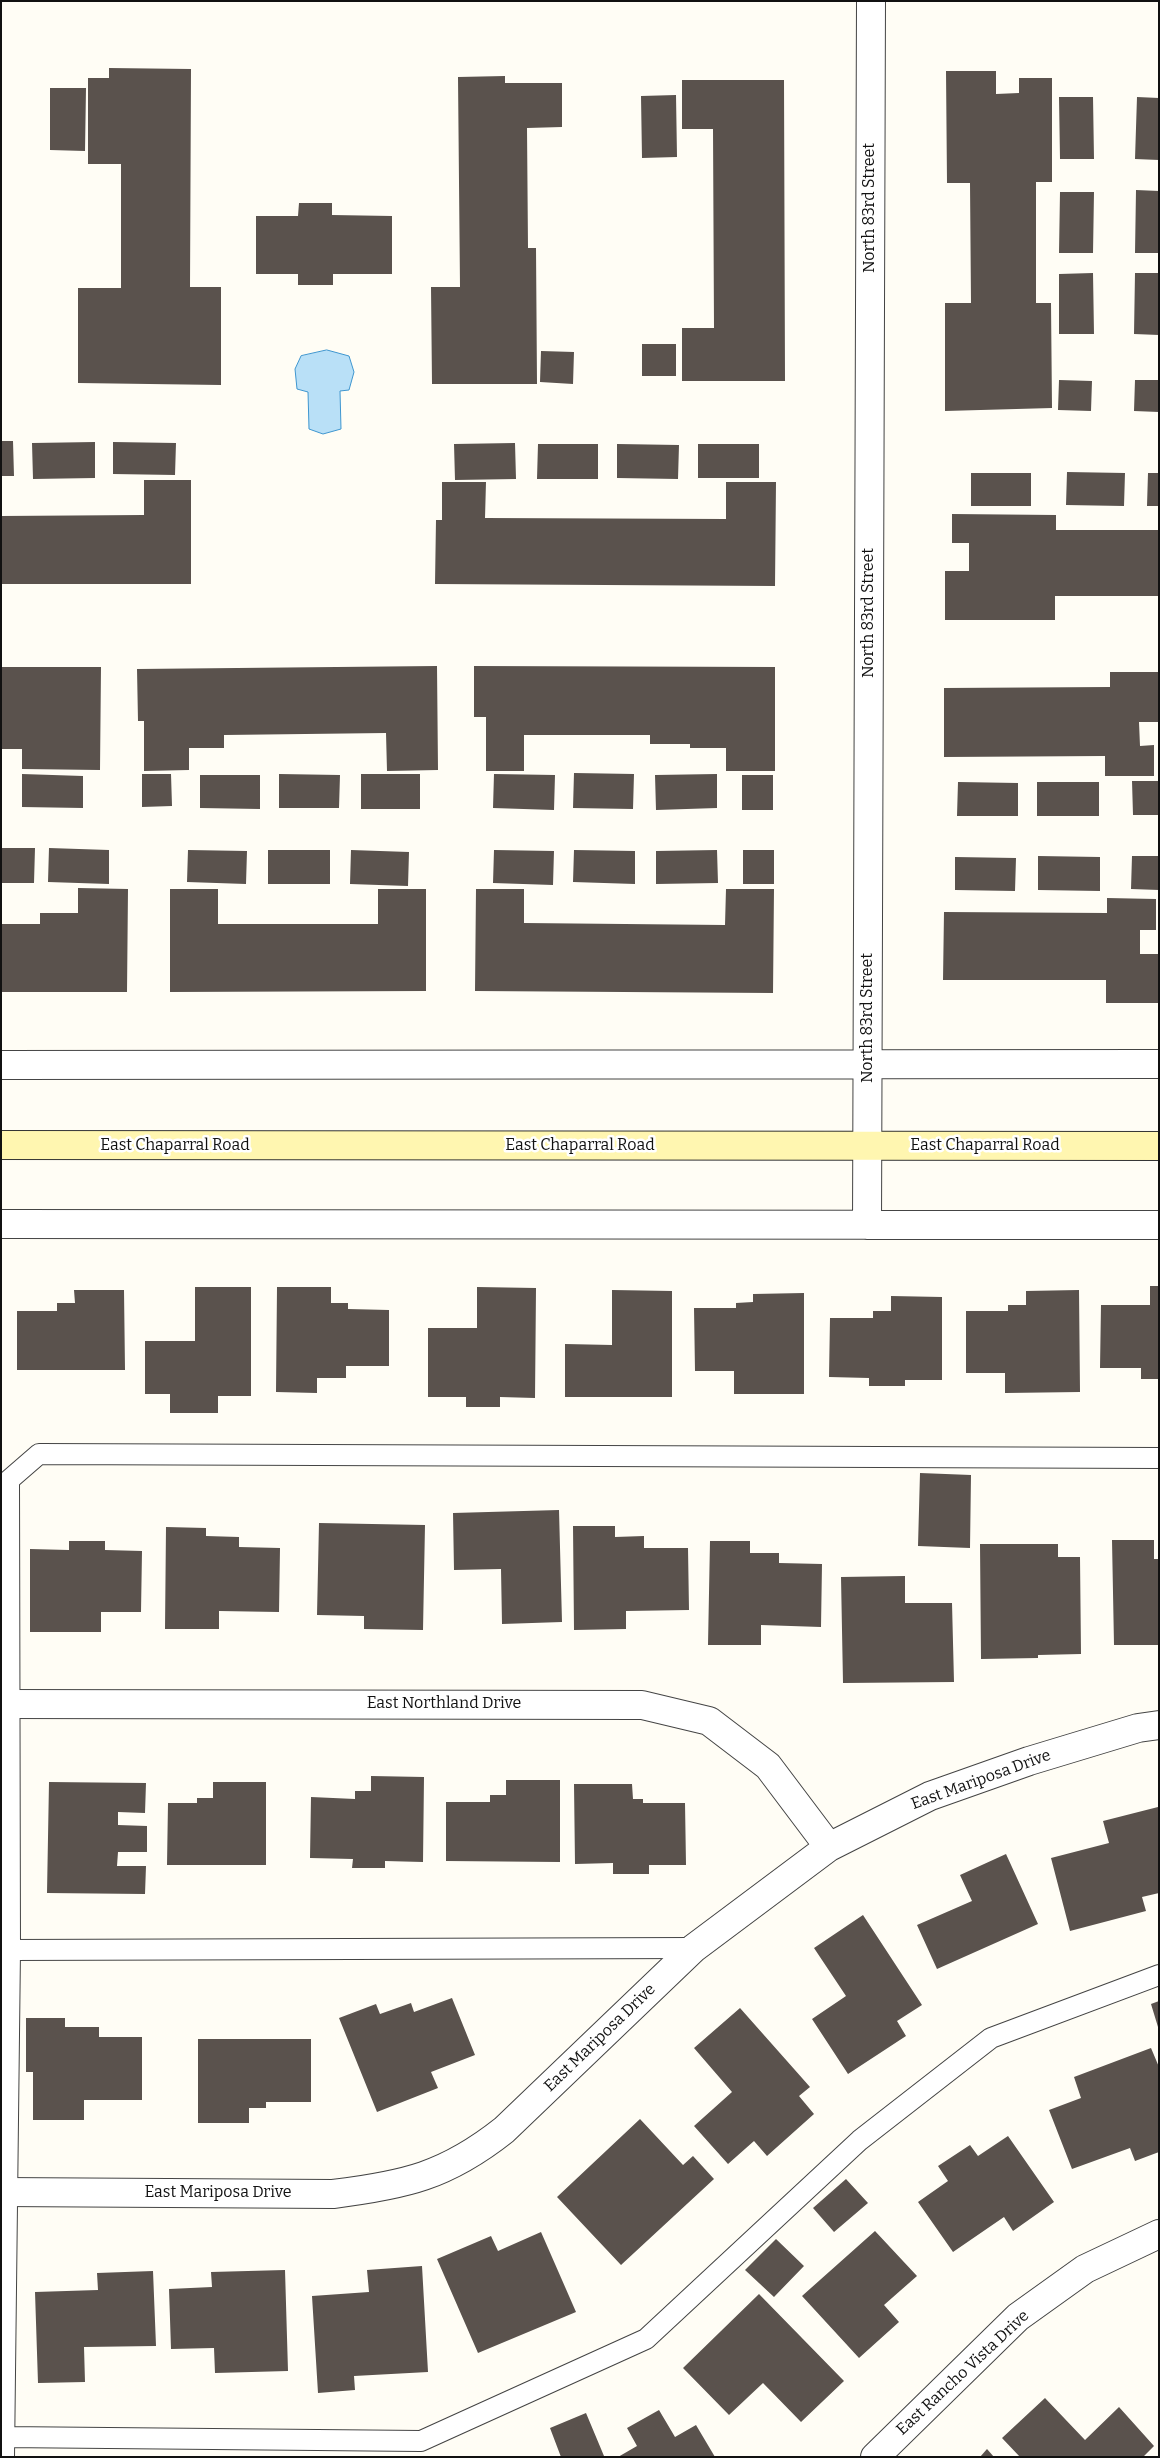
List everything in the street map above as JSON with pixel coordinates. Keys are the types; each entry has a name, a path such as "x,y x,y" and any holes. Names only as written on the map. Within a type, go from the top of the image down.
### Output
{"main road":[{"name":"East Chaparral Road","path":"1,1146 1159,1146"}],"street":[{"name":"North 83rd Street","path":"867,1225 871,1"},
{"path":"1,1065 1159,1064"},
{"path":"1,1224 1159,1225"},
{"name":"East Northland Drive","path":"5,1704 642,1705 709,1721 768,1766 829,1847"},
{"name":"East Mariposa Drive","path":"3,2192 333,2194 379,2189 434,2174 474,2153 504,2130 694,1948 829,1847 930,1796 1029,1761 1138,1728 1159,1725"},
{"name":"East Rancho Vista Drive","path":"875,2457 1018,2317 1085,2269 1159,2234"}],"lane":[{"path":"1159,1458 38,1454 9,1480 5,1704 10,1950 3,2192 4,2447 421,2441 646,2339 860,2140 991,2038 1159,1975"},
{"path":"10,1950 694,1948"}],"water":[{"path":"327,350 349,356 354,372 349,390 340,391 341,429 323,434 309,429 308,392 297,389 295,369 301,356"}],"building":[{"path":"109,68 191,69 190,287 221,287 221,385 78,383 78,288 121,288 121,164 88,164 88,78 109,78"},
{"path":"946,71 996,71 996,94 1019,93 1019,78 1052,78 1052,182 1036,182 1036,303 1051,303 1052,408 945,411 945,303 971,303 970,183 947,183"},
{"path":"505,76 505,83 562,83 562,127 527,128 528,248 536,248 537,384 432,384 431,287 460,287 458,77"},
{"path":"682,80 784,80 785,381 682,381 682,328 714,328 713,129 682,129"},
{"path":"50,88 86,88 85,151 50,150"},
{"path":"676,95 677,157 642,158 641,96"},
{"path":"1059,97 1093,97 1094,159 1060,159"},
{"path":"1137,97 1159,98 1159,160 1135,159"},
{"path":"1136,190 1159,191 1159,253 1135,253"},
{"path":"1060,192 1094,192 1093,253 1059,253"},
{"path":"299,203 332,203 332,215 392,216 392,274 333,274 333,285 298,285 298,274 256,274 256,216 298,216"},
{"path":"1093,273 1094,334 1059,334 1059,274"},
{"path":"1135,273 1159,273 1159,335 1134,334"},
{"path":"642,344 676,344 676,376 642,376"},
{"path":"541,351 574,352 573,384 540,382"},
{"path":"1059,380 1092,381 1091,411 1058,410"},
{"path":"1135,380 1159,380 1159,412 1134,411"},
{"path":"1,441 13,441 14,476 1,476"},
{"path":"95,442 95,478 33,479 32,443"},
{"path":"113,442 176,443 175,475 113,474"},
{"path":"515,443 516,479 455,480 454,444"},
{"path":"538,444 598,444 598,479 537,479"},
{"path":"617,444 679,445 678,479 617,478"},
{"path":"698,444 759,444 759,478 698,478"},
{"path":"1067,472 1125,473 1124,506 1066,505"},
{"path":"971,473 1031,473 1031,506 971,506"},
{"path":"1148,473 1159,473 1159,506 1147,506"},
{"path":"144,480 191,480 191,584 1,584 1,516 144,515"},
{"path":"442,482 486,482 485,518 726,519 726,482 776,482 775,586 435,584 436,520 442,520"},
{"path":"952,514 1056,515 1056,530 1159,530 1159,596 1055,596 1055,620 945,620 945,571 969,571 969,543 952,543"},
{"path":"437,666 438,770 387,771 386,733 224,735 224,748 189,748 189,770 144,771 144,721 138,721 137,669"},
{"path":"474,666 775,667 775,771 726,771 726,748 690,748 690,744 650,744 650,735 524,735 524,771 486,771 486,717 474,717"},
{"path":"1,667 101,667 100,770 22,769 22,749 1,749"},
{"path":"1110,672 1159,672 1159,722 1139,722 1140,746 1154,745 1154,776 1105,776 1105,756 944,757 944,688 1110,687"},
{"path":"574,773 634,774 633,809 573,808"},
{"path":"22,774 83,776 83,808 22,807"},
{"path":"142,774 171,774 172,806 142,807"},
{"path":"279,774 340,775 339,808 279,808"},
{"path":"361,774 420,774 420,809 361,809"},
{"path":"494,774 555,775 554,810 493,808"},
{"path":"717,774 717,808 656,810 655,775"},
{"path":"200,775 260,775 260,809 200,808"},
{"path":"742,775 773,775 773,810 742,810"},
{"path":"1132,781 1159,781 1159,815 1133,815"},
{"path":"958,782 1018,783 1018,816 957,816"},
{"path":"1037,782 1099,782 1099,816 1037,816"},
{"path":"1,848 35,848 34,883 1,883"},
{"path":"49,848 109,850 109,884 48,882"},
{"path":"188,850 247,851 246,884 187,882"},
{"path":"268,850 330,850 330,884 268,884"},
{"path":"351,850 409,852 408,886 350,884"},
{"path":"494,850 554,851 553,885 493,883"},
{"path":"574,850 635,851 635,884 573,882"},
{"path":"717,850 718,883 656,884 656,851"},
{"path":"743,850 774,850 774,884 743,884"},
{"path":"1038,856 1100,857 1100,891 1038,890"},
{"path":"1132,856 1159,856 1159,890 1131,889"},
{"path":"955,857 1016,858 1015,891 955,890"},
{"path":"78,888 128,889 127,992 1,992 1,924 40,924 40,913 78,913"},
{"path":"170,889 218,889 218,924 378,924 378,889 426,889 426,991 170,992"},
{"path":"476,889 524,889 524,923 725,925 726,889 774,889 773,993 475,991"},
{"path":"1107,898 1156,899 1156,930 1140,930 1140,954 1159,954 1159,1003 1106,1003 1106,980 943,980 944,912 1107,913"},
{"path":"1150,1286 1159,1286 1159,1379 1141,1379 1141,1368 1100,1368 1101,1305 1150,1305"},
{"path":"195,1287 251,1287 251,1396 218,1396 218,1413 170,1413 170,1394 145,1394 145,1341 195,1341"},
{"path":"277,1287 331,1287 331,1303 348,1303 348,1309 389,1310 389,1366 346,1366 346,1378 317,1378 317,1393 276,1392"},
{"path":"477,1287 536,1288 535,1398 500,1397 500,1407 466,1407 466,1397 428,1397 428,1328 477,1328"},
{"path":"74,1290 124,1290 125,1370 17,1370 17,1311 57,1311 57,1303 75,1303"},
{"path":"612,1290 672,1291 672,1397 565,1397 565,1344 612,1345"},
{"path":"1079,1290 1080,1392 1005,1393 1005,1373 966,1373 966,1311 1008,1311 1008,1305 1026,1305 1026,1291"},
{"path":"804,1293 804,1394 734,1394 734,1371 695,1371 694,1308 736,1308 736,1303 753,1302 753,1294"},
{"path":"891,1296 942,1297 942,1380 905,1380 905,1386 869,1386 869,1378 829,1377 830,1318 873,1318 873,1311 891,1311"},
{"path":"920,1473 971,1475 970,1548 918,1546"},
{"path":"559,1510 562,1622 502,1624 501,1569 454,1570 453,1513"},
{"path":"319,1523 425,1525 423,1630 364,1629 364,1616 317,1615"},
{"path":"573,1526 615,1526 615,1537 644,1536 644,1548 688,1548 689,1610 626,1611 626,1629 574,1630"},
{"path":"166,1527 206,1528 206,1536 239,1537 239,1547 280,1548 279,1612 219,1611 219,1629 165,1629"},
{"path":"1112,1540 1154,1540 1154,1559 1159,1559 1159,1645 1114,1645"},
{"path":"69,1541 105,1541 105,1550 142,1551 141,1612 101,1612 101,1632 30,1632 30,1549 69,1550"},
{"path":"710,1541 750,1541 750,1553 779,1553 779,1563 822,1564 821,1627 761,1625 761,1645 708,1645"},
{"path":"980,1544 1058,1544 1058,1557 1080,1557 1081,1654 1038,1655 1038,1658 981,1659"},
{"path":"905,1576 905,1603 952,1603 954,1682 843,1683 841,1577"},
{"path":"371,1776 424,1777 423,1862 385,1861 385,1868 352,1868 353,1859 310,1858 311,1797 355,1799 355,1791 371,1791"},
{"path":"506,1780 560,1780 560,1862 446,1861 446,1802 490,1802 490,1795 506,1795"},
{"path":"49,1782 146,1783 145,1813 118,1812 118,1825 147,1826 147,1852 118,1852 117,1866 146,1866 145,1894 47,1893"},
{"path":"213,1782 266,1782 266,1865 167,1865 168,1803 197,1803 197,1798 213,1798"},
{"path":"574,1784 632,1784 633,1799 643,1799 643,1803 685,1803 686,1865 649,1865 649,1874 613,1874 613,1863 575,1864"},
{"path":"1158,1807 1159,1893 1142,1897 1146,1911 1070,1931 1051,1858 1109,1843 1103,1821"},
{"path":"1006,1854 1038,1924 937,1969 917,1925 972,1901 960,1875"},
{"path":"863,1915 922,2005 897,2021 906,2036 848,2074 812,2019 846,1996 814,1948"},
{"path":"452,1998 475,2055 431,2072 438,2088 377,2112 339,2018 376,2004 380,2014 411,2003 414,2012"},
{"path":"1159,2001 1159,2027 1158,2027 1151,2004"},
{"path":"740,2008 810,2087 799,2096 814,2114 767,2156 754,2141 728,2164 694,2126 732,2092 694,2048"},
{"path":"26,2018 65,2018 65,2027 99,2027 99,2037 142,2037 142,2100 84,2100 84,2120 33,2120 33,2072 26,2072"},
{"path":"198,2039 311,2039 311,2102 266,2102 266,2108 249,2108 249,2123 198,2123"},
{"path":"1151,2048 1159,2067 1159,2152 1135,2161 1130,2148 1072,2169 1049,2110 1081,2098 1074,2077"},
{"path":"640,2119 683,2165 693,2156 714,2179 621,2265 557,2197"},
{"path":"1008,2136 1054,2202 1013,2231 1004,2217 953,2252 918,2202 948,2181 938,2166 970,2145 978,2156"},
{"path":"846,2179 868,2203 834,2232 813,2208"},
{"path":"875,2231 917,2276 884,2305 899,2322 859,2358 802,2296"},
{"path":"541,2232 576,2312 478,2353 437,2259 491,2236 498,2251"},
{"path":"776,2239 804,2266 774,2297 745,2270"},
{"path":"422,2266 428,2372 354,2376 355,2390 318,2393 312,2296 369,2292 367,2270"},
{"path":"285,2270 288,2371 215,2373 214,2348 171,2349 169,2289 212,2287 211,2272"},
{"path":"153,2271 156,2346 84,2347 85,2382 38,2383 35,2292 98,2290 97,2273"},
{"path":"759,2294 844,2381 801,2422 763,2383 729,2415 683,2368"},
{"path":"1045,2398 1085,2440 1119,2407 1154,2446 1143,2457 1020,2457 1002,2438"},
{"path":"659,2410 675,2437 696,2425 715,2457 618,2457 637,2446 627,2428"},
{"path":"586,2413 604,2456 561,2457 550,2428"},
{"path":"987,2449 994,2457 980,2457"}]}
